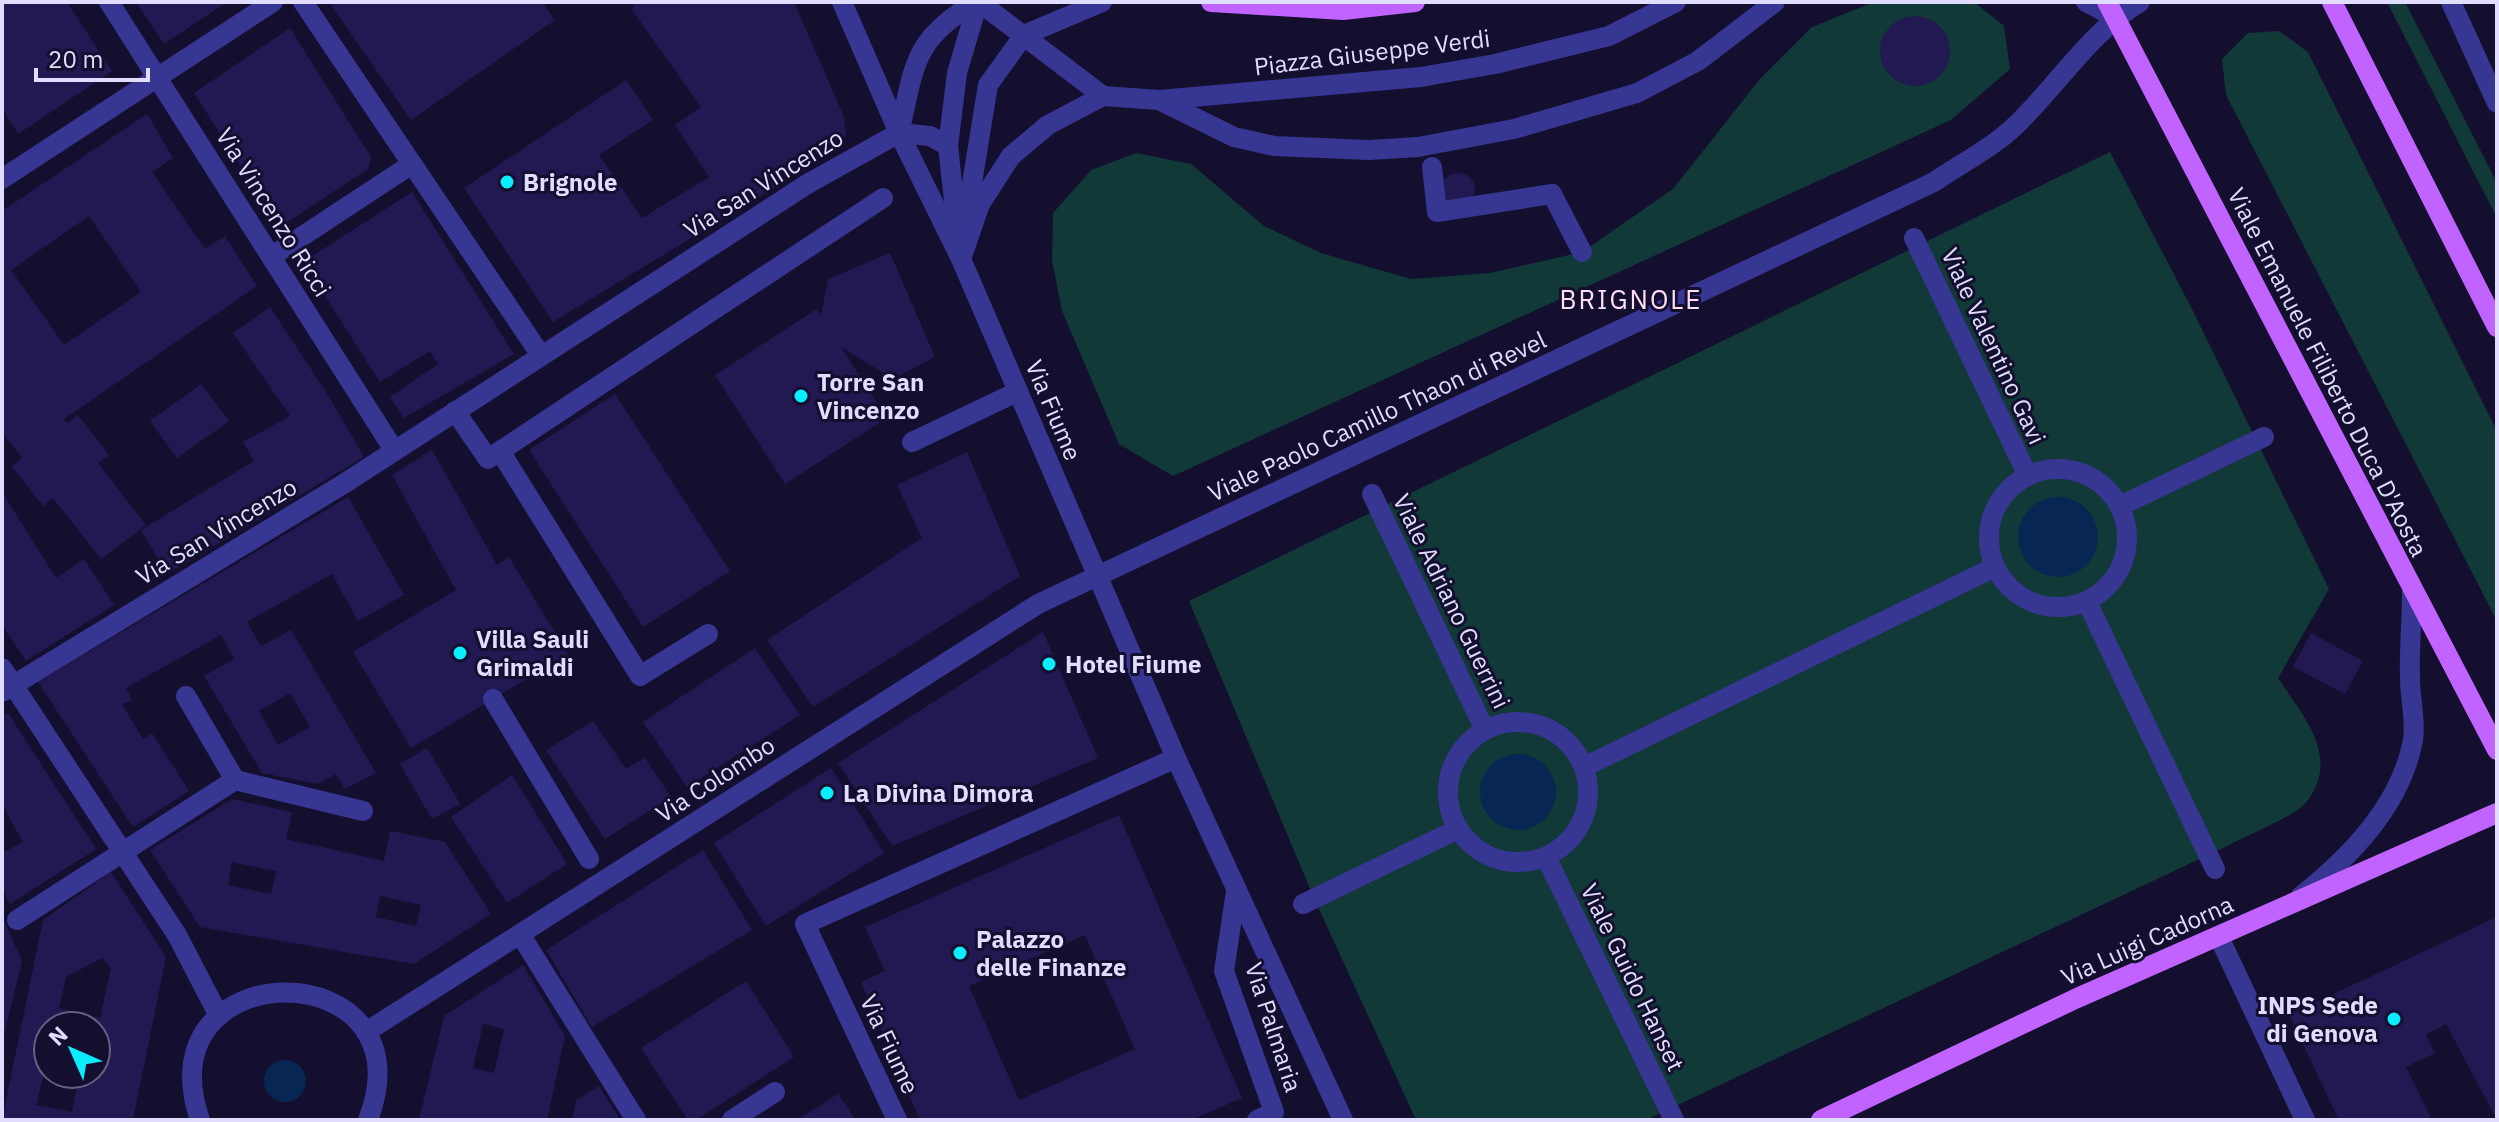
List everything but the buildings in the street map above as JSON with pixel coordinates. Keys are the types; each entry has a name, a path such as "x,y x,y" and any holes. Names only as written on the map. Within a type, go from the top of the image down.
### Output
{"main road":[{"name":"Piazza Giuseppe Verdi","path":"1211,2 1343,10 1415,2"},
{"path":"2332,2 2497,327"},
{"name":"Viale Emanuele Filiberto Duca D'Aosta","path":"2111,9 2497,750"},
{"name":"Via Luigi Cadorna","path":"1821,1120 2075,999 2497,813"}],"street":[{"name":"Via Vincenzo Ricci","path":"109,2 394,450"},
{"path":"2,179 273,2"},
{"path":"303,2 540,354"},
{"path":"842,2 899,133"},
{"path":"899,133 918,54 944,21 978,2"},
{"path":"961,259 980,204 1011,156 1048,125 1103,96 978,2"},
{"path":"961,259 948,146 957,73 978,2"},
{"path":"961,259 988,85 1016,42 1024,35 1102,2"},
{"name":"Piazza Giuseppe Verdi","path":"1103,96 1159,100 1372,83 1495,64 1609,36 1676,2"},
{"name":"Piazza Giuseppe Verdi","path":"1159,100 1234,137 1274,146 1369,150 1418,147 1514,129 1637,93 1698,61 1775,2"},
{"path":"2086,2 2111,9"},
{"name":"Viale Paolo Camillo Thaon di Revel","path":"1096,576 1934,182 2012,130 2059,82 2111,9 2140,2"},
{"path":"2451,2 2497,103"},
{"path":"899,133 930,136 948,146"},
{"name":"Via Fiume","path":"899,133 961,259 1176,758 1343,1120"},
{"name":"Via San Vincenzo","path":"5,682 394,450 809,183 899,133"},
{"path":"272,256 412,164"},
{"path":"1432,167 1437,212 1552,194 1582,252"},
{"path":"455,411 488,459 883,198"},
{"name":"Viale Valentino Gavi","path":"1914,238 2028,476"},
{"path":"912,442 1017,392"},
{"path":"2120,506 2264,437"},
{"path":"500,451 640,676 708,634"},
{"path":"2048,469 2069,470 2090,476 2107,489 2120,506 2127,528 2127,550 2120,572 2106,589 2087,602 2066,608 2044,607 2024,599 2007,586 1995,567 1989,547 1990,526 1997,505 2010,488 2028,476 2048,469"},
{"name":"Viale Adriano Guerrini","path":"1372,494 1485,730"},
{"path":"1584,767 1995,567"},
{"name":"Via Colombo","path":"366,1032 1038,604 1096,576"},
{"path":"2294,902 2332,871 2362,837 2387,805 2402,776 2413,737 2410,678 2412,592"},
{"path":"2087,602 2215,869"},
{"path":"5,682 177,935 219,1016"},
{"path":"186,696 235,780"},
{"path":"493,699 589,859"},
{"path":"1508,722 1532,723 1554,731 1572,746 1584,767 1589,788 1587,810 1578,829 1564,846 1546,857 1526,862 1487,855 1458,829 1450,808 1448,785 1454,763 1467,744 1485,730 1508,722"},
{"name":"Via Fiume","path":"897,1120 805,924 1176,758"},
{"path":"17,920 120,851 235,780 363,811"},
{"path":"1303,904 1458,829"},
{"name":"Viale Guido Hanset","path":"1546,857 1674,1120"},
{"name":"Via Palmaria","path":"1236,891 1224,971 1274,1112 1257,1120"},
{"path":"520,934 636,1120"},
{"path":"2219,937 2305,1120"},
{"path":"200,1120 193,1099 192,1069 202,1040 219,1016 241,1000 267,991 294,990 332,1004 366,1032 379,1067 368,1120"},
{"path":"732,1120 775,1092"}],"green space":[{"path":"1874,2 1974,2 2004,26 2010,69 1951,120 1173,476 1119,444 1062,311 1052,260 1053,213 1091,170 1136,153 1191,164 1264,226 1321,253 1411,279 1490,273 1582,252 1673,189 1760,79 1812,27"},
{"path":"2387,2 2405,2 2497,183 2497,218"},
{"path":"2279,31 2308,52 2497,431 2497,621 2226,95 2222,59 2248,33"},
{"path":"2110,152 2192,309 2329,589 2278,678 2308,723 2320,755 2315,788 2304,805 2227,846 1646,1120 1416,1120 1314,898 1189,601"}],"water":[{"path":"2058,497 2073,500 2086,509 2095,522 2098,537 2095,552 2086,565 2073,574 2058,577 2043,574 2030,565 2021,552 2018,537 2021,522 2030,509 2043,500"},
{"path":"1518,754 1532,757 1545,765 1553,778 1556,792 1553,806 1545,819 1532,827 1518,830 1504,827 1491,819 1483,806 1480,792 1483,778 1491,765 1504,757"},
{"path":"285,1060 300,1066 306,1081 300,1096 285,1102 270,1096 264,1081 270,1066"}],"place":[{"name":"Brignole","path":"507,182"},
{"name":"Torre San Vincenzo","path":"801,396"},
{"name":"Villa Sauli Grimaldi","path":"460,653"},
{"name":"Hotel Fiume","path":"1049,664"},
{"name":"La Divina Dimora","path":"827,793"},
{"name":"Palazzo delle Finanze","path":"960,953"},
{"name":"INPS Sede di Genova","path":"2394,1019"}],"district":[{"name":"BRIGNOLE","path":"1631,299"}]}
